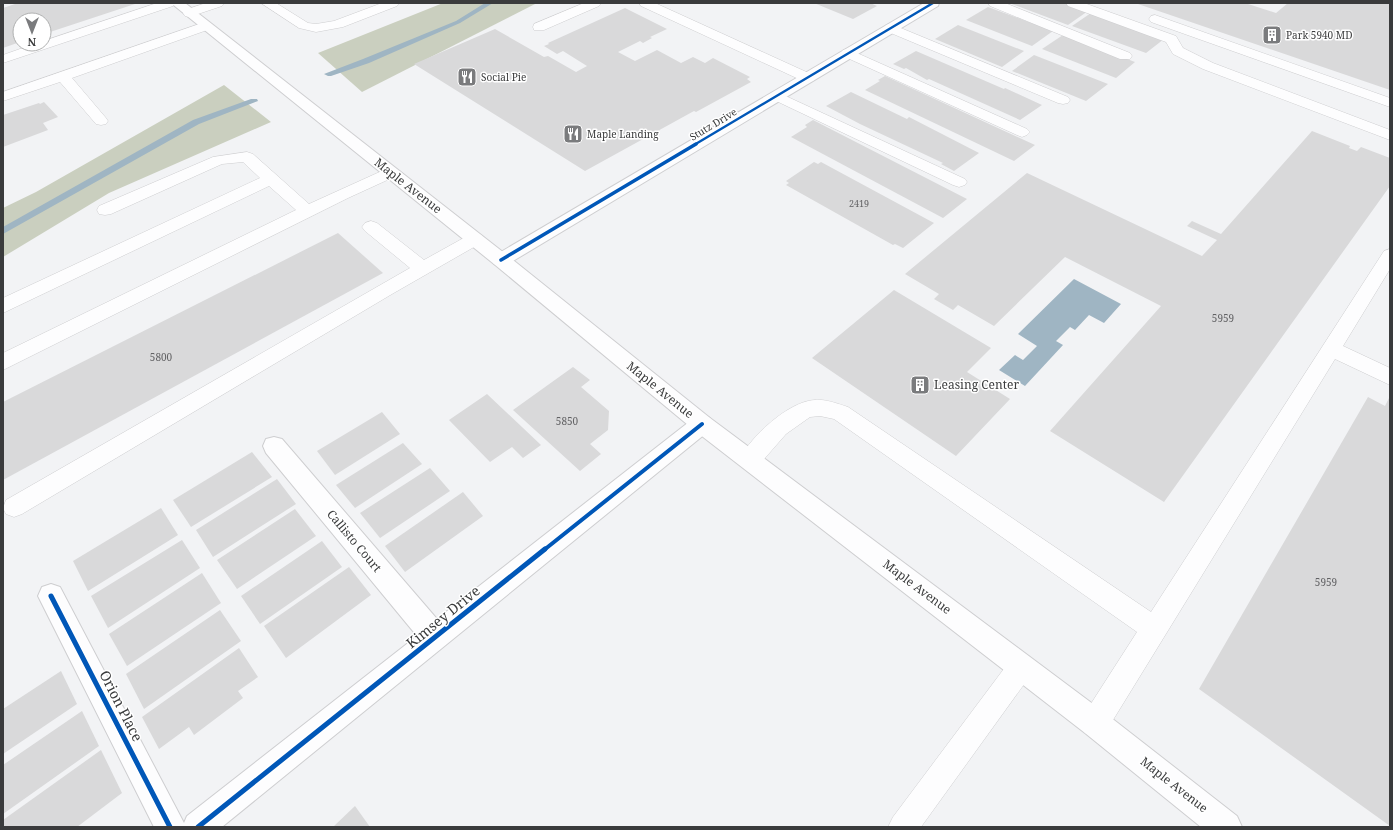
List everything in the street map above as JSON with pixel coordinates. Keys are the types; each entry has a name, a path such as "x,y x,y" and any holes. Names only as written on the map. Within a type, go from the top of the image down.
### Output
{"street":[{"name":"Stutz Drive","path":"501,260 933,3"},
{"name":"Maple Avenue","path":"190,14 475,239 702,424 1095,723 1226,827"},
{"name":"Kimsey Drive","path":"198,827 702,424"},
{"name":"Callisto Court","path":"274,446 435,637"},
{"name":"Orion Place","path":"51,596 170,827"}],"lane":[{"path":"3,59 169,3"},
{"path":"3,97 63,76 190,14 218,3"},
{"path":"267,3 307,27 320,28 337,24 393,3"},
{"path":"539,27 596,3"},
{"path":"645,3 808,78"},
{"path":"994,3 1125,56"},
{"path":"1072,3 1171,39 1178,51 1208,66 1390,135"},
{"path":"1109,3 1390,103"},
{"path":"891,28 1063,100"},
{"path":"848,54 1022,132"},
{"path":"63,76 101,121"},
{"path":"777,96 959,182"},
{"path":"105,210 219,160 247,157 307,211"},
{"path":"3,362 307,211 390,172"},
{"path":"3,306 271,179"},
{"path":"371,227 422,268"},
{"path":"14,507 422,268 475,239"},
{"path":"1095,723 1390,255"},
{"path":"1332,349 1390,377"},
{"path":"750,460 780,428 799,412 813,408 827,408 841,413 1154,629"},
{"path":"903,827 1021,667"}],"green space":[{"path":"443,3 537,3 362,92 318,53"},
{"path":"224,85 271,122 109,193 3,257 3,208 36,192"}],"water":[{"path":"1074,279 1121,304 1104,323 1089,315 1075,330 1070,327 1056,341 1063,345 1025,386 999,370 1015,355 1023,360 1037,346 1018,334"}],"building":[{"path":"18,3 138,3 52,31 52,12 12,12 12,45 3,48 3,8"},
{"path":"814,3 870,3 877,6 853,19"},
{"path":"1009,3 1065,3 1088,11 1068,25"},
{"path":"1135,3 1245,3 1276,13 1288,3 1390,3 1390,90"},
{"path":"988,7 1053,31 1032,46 966,20"},
{"path":"625,8 667,29 650,37 652,38 643,43 640,41 618,52 635,61 657,50 681,63 693,57 705,63 713,58 750,77 747,79 751,82 696,112 694,111 585,171 414,64 495,29 544,57 548,56 576,72 587,66 563,51 557,54 544,46"},
{"path":"1091,13 1164,39 1146,53 1072,26"},
{"path":"958,25 1024,51 1002,67 935,39"},
{"path":"1063,35 1135,62 1116,78 1042,49"},
{"path":"916,51 1042,105 1020,120 929,79 927,80 906,68 904,69 893,64"},
{"path":"1034,55 1108,84 1086,101 1012,71"},
{"path":"885,76 1035,145 1014,161 865,90 880,81 878,80"},
{"path":"851,92 907,119 909,117 979,153 954,171 941,164 943,163 860,124 826,106"},
{"path":"44,102 58,117 43,123 48,130 3,147 3,115"},
{"path":"813,120 967,199 943,218 791,137 807,127 805,125"},
{"path":"1312,131 1350,146 1349,148 1357,151 1361,147 1390,158 1390,186 1164,502 1050,431 1161,306 1065,257 994,326 958,305 953,310 934,299 939,294 905,274 1027,173 1202,256 1217,240 1187,226 1192,221 1221,234"},
{"path":"814,162 818,164 821,162 934,223 903,248 895,244 893,245 786,185 789,183 786,181"},
{"path":"338,233 383,273 3,480 3,402"},
{"name":"Leasing Center","path":"894,290 991,348 967,372 1010,399 956,456 812,358"},
{"path":"573,367 590,380 581,387 609,411 608,430 590,444 601,454 580,471 513,410"},
{"path":"487,394 541,445 523,458 512,447 490,462 449,420"},
{"path":"1390,396 1390,826 1199,689 1368,397 1385,406"},
{"path":"382,412 400,434 335,475 317,451"},
{"path":"403,443 422,464 355,508 336,485"},
{"path":"252,452 272,477 191,527 173,500"},
{"path":"430,468 450,491 380,538 360,513"},
{"path":"277,479 296,504 213,557 196,530"},
{"path":"463,492 483,516 405,572 385,546"},
{"path":"161,508 178,535 88,591 73,561"},
{"path":"295,509 316,536 237,589 217,560"},
{"path":"182,540 200,568 108,628 91,596"},
{"path":"322,541 342,567 260,624 241,596"},
{"path":"349,567 371,595 286,658 264,626"},
{"path":"202,573 221,603 127,666 109,634"},
{"path":"220,610 241,641 144,709 126,674"},
{"path":"239,648 258,677 238,691 243,698 194,735 189,727 159,749 142,717"},
{"path":"61,671 77,704 3,754 3,709"},
{"path":"82,711 99,746 3,814 3,765"},
{"path":"101,750 122,793 77,827 3,827 3,820"},
{"path":"355,806 370,827 333,827"}],"waterway":[{"path":"328,74 366,61 458,22 490,3"},
{"path":"3,231 196,122 254,101"}],"cycle path":[{"path":"501,260 933,3"},
{"path":"198,827 702,424"},
{"path":"51,596 170,827"}],"place":[{"name":"Park 5940 MD","path":"1272,35"},
{"name":"Social Pie","path":"467,77"},
{"name":"Maple Landing","path":"573,134"},
{"name":"Leasing Center","path":"920,385"}]}
